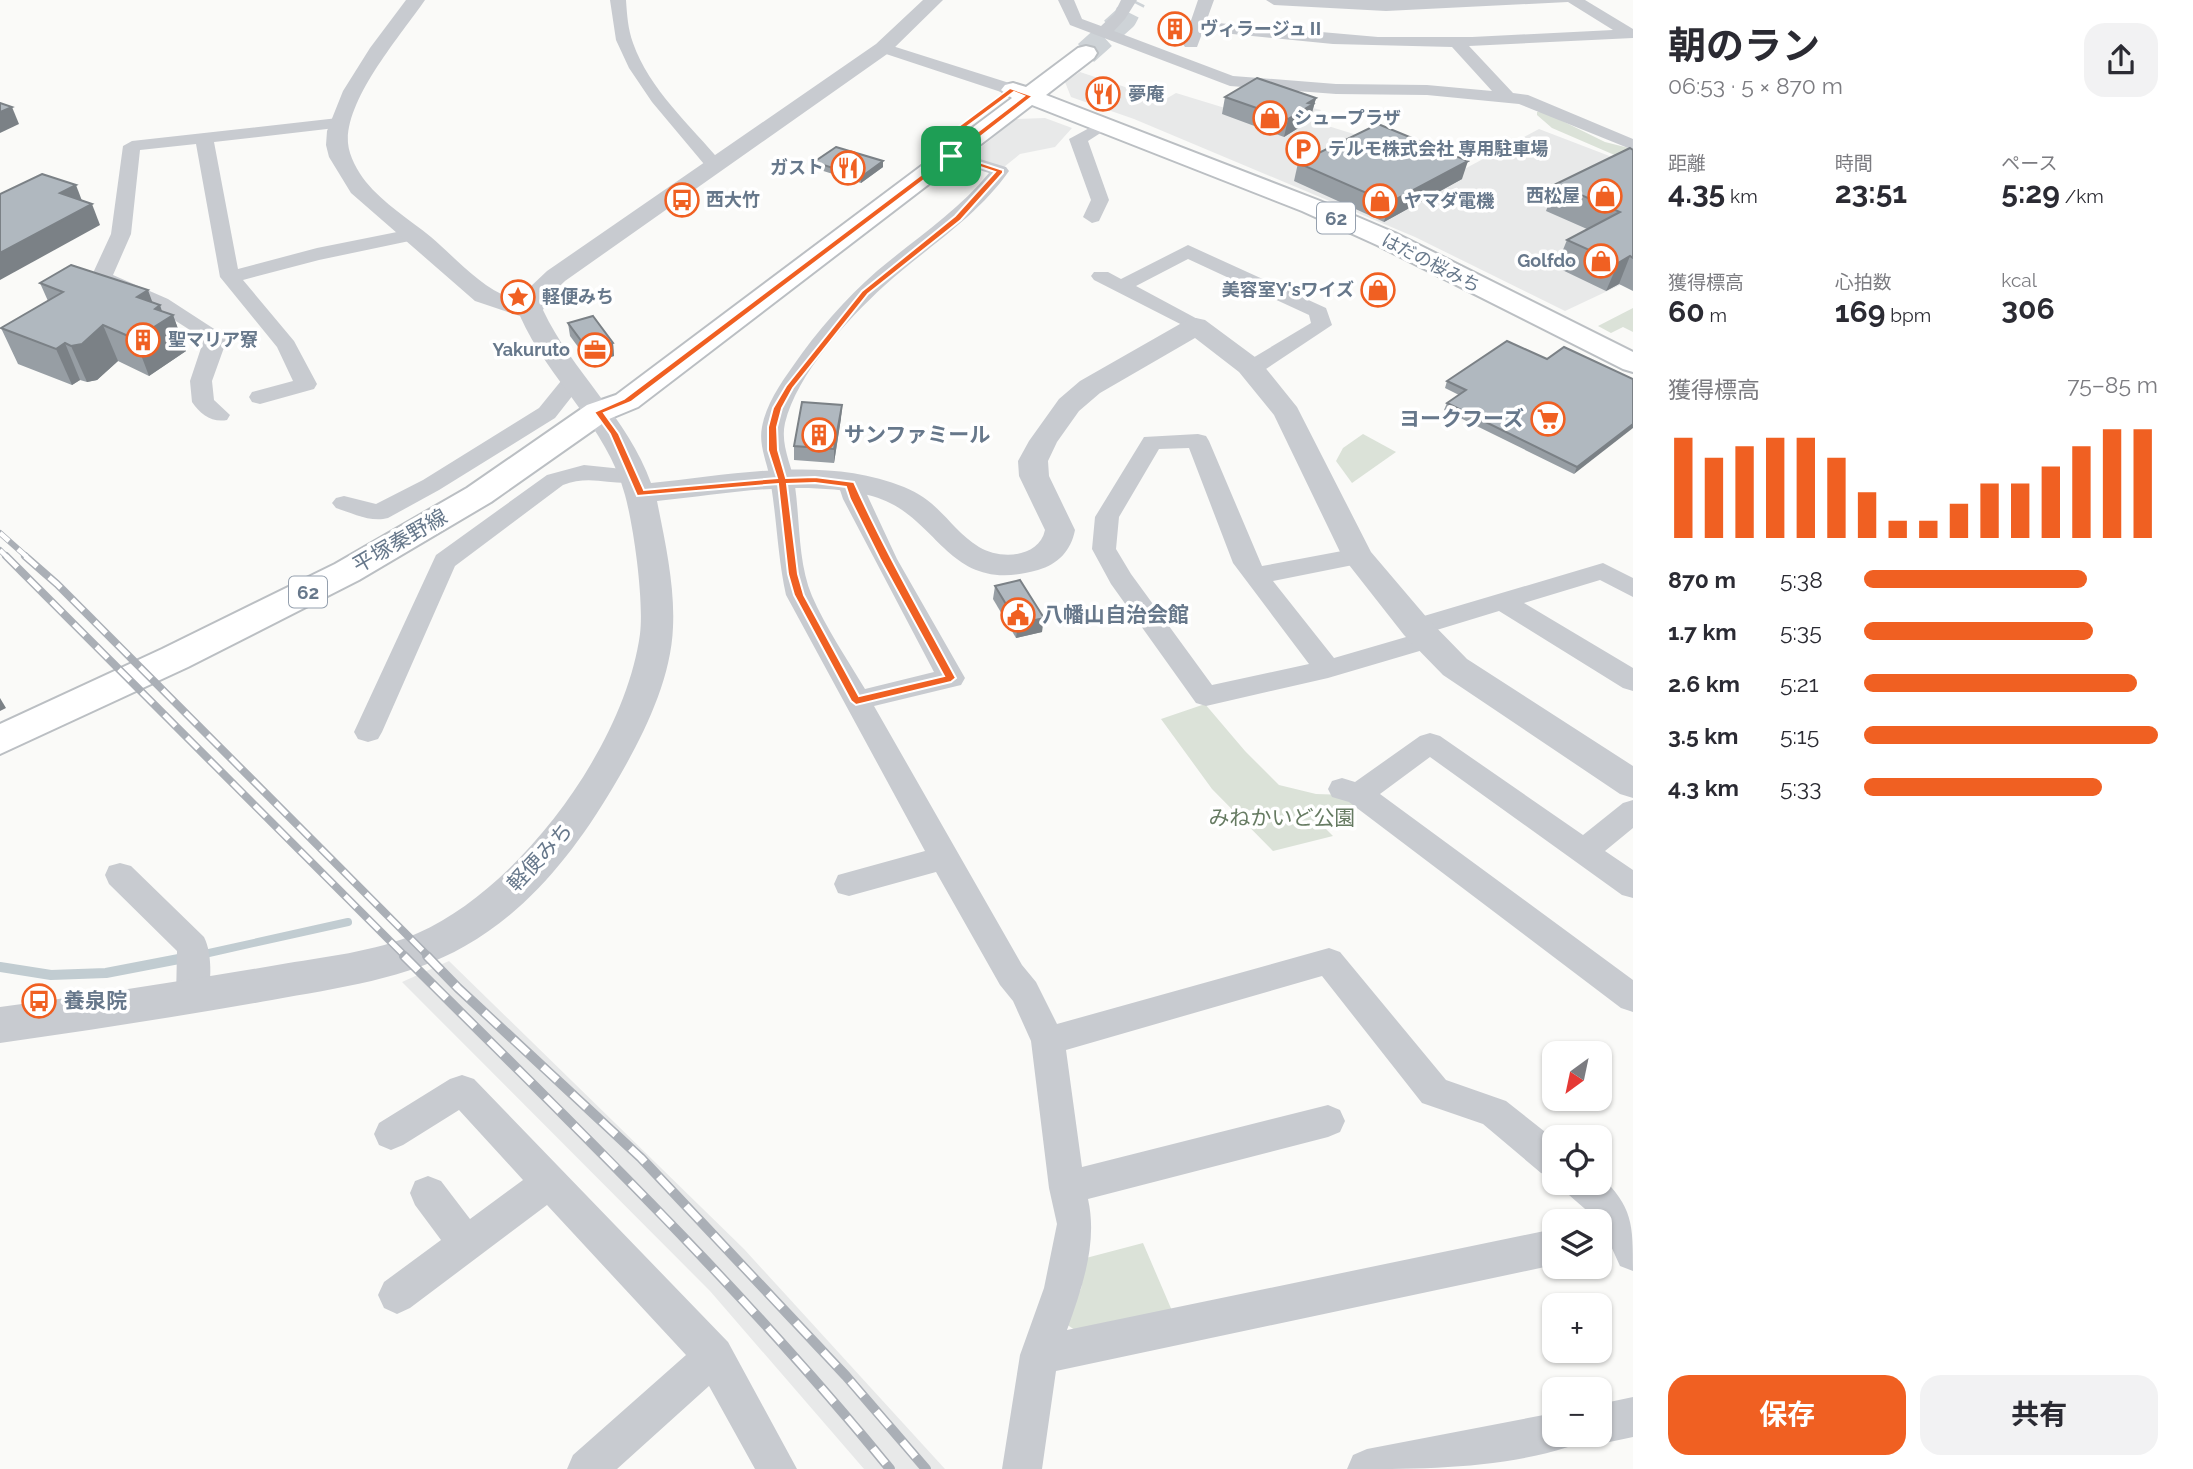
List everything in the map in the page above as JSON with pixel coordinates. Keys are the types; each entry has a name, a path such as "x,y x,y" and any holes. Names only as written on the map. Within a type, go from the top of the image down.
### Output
{"main road":[{"name":"平塚秦野線","path":"0,740 175,658 347,572 479,495 598,412 628,401 942,152 1076,51"},
{"name":"はだの桜みち","path":"1021,93 1373,234 1633,363"}],"street":[{"path":"416,0 398,21 346,104 338,123 336,143 344,166 359,188 484,296 509,306 530,310 537,293 556,276 883,48 934,0"},
{"path":"618,0 622,32 629,53 645,80 715,166"},
{"path":"1066,0 1076,22 1154,54 1184,61 1230,81 1336,89 1427,90 1522,99 1633,145"},
{"path":"1103,33 1120,16 1129,0"},
{"path":"1184,61 1206,0"},
{"path":"1274,0 1374,6 1562,0"},
{"path":"1574,0 1631,34"},
{"path":"1198,26 1312,38 1456,42 1631,34"},
{"path":"1456,42 1508,98"},
{"path":"883,48 1021,93"},
{"path":"219,415 203,402 200,388 213,349 214,336 161,303 104,278 103,273 121,234 132,146 338,123"},
{"path":"1092,217 1100,200 1078,139 1104,125"},
{"path":"204,138 230,277 286,345 306,384 260,397"},
{"path":"942,152 1000,171 958,218 865,292 789,387 777,408 773,427 773,450 782,481 793,574 799,595 944,858 1011,975 1025,992 1048,1041 1067,1188 1075,1224 1063,1288 1039,1355 1022,1469"},
{"path":"230,277 317,254 412,235"},
{"path":"1122,286 1188,251 1319,312 1322,325 1258,364 1248,366"},
{"path":"1101,276 1195,326 1233,352 1248,366 1287,413 1358,556 1415,636 1455,667 1633,784"},
{"name":"軽便みち","path":"0,1025 193,971 381,962 450,936 492,907 540,862 579,815 611,760 643,686 657,632 655,587 637,485 615,434 538,334 530,310"},
{"path":"368,732 445,561 555,480 569,473 595,471 637,485 815,480 874,487 916,505 929,515 956,545 976,558 998,564 1015,564 1042,558 1056,545 1060,530 1034,476 1033,461 1043,441 1069,405 1090,387 1195,326"},
{"path":"344,503 379,513 389,508 547,413 573,381"},
{"path":"1328,670 1246,564 1198,442 1152,442 1107,517 1104,550 1120,578 1206,696 1328,670 1503,602 1603,571 1633,589"},
{"path":"850,484 879,547 951,678 856,701"},
{"path":"1256,576 1358,556"},
{"path":"1503,602 1633,681"},
{"path":"1633,886 1430,744 1351,791 1633,998"},
{"path":"1584,851 1633,811"},
{"path":"849,884 944,858"},
{"path":"120,876 193,971"},
{"path":"1048,1041 1329,961 1434,1092 1494,1112 1542,1151"},
{"path":"391,1134 462,1090 714,1356 777,1469"},
{"path":"1067,1188 1328,1121"},
{"path":"397,1295 549,1182"},
{"path":"428,1193 466,1244"},
{"path":"1596,1195 1607,1204 1618,1241"},
{"path":"1039,1355 1542,1250"},
{"path":"587,1469 714,1356"},
{"path":"1612,1421 1633,1417"},
{"path":"1367,1469 1542,1435"}],"shaded area":[{"path":"1080,72 1164,100 1176,93 1225,108 1261,96 1321,110 1312,121 1373,140 1455,174 1539,129 1633,165 1633,279 1565,311 1415,237 1134,119 1071,97 1065,82"},
{"path":"1045,118 1072,128 1055,147 1020,154 1004,167 969,157 1016,119"},
{"path":"449,961 744,1249 945,1469 864,1469 710,1291 402,982"}],"green space":[{"path":"1542,111 1605,142 1633,149 1633,163 1552,128 1537,115 1537,112"},
{"path":"1633,308 1633,332 1623,327 1611,333 1598,326"},
{"path":"1363,434 1396,452 1352,483 1336,461 1343,448"},
{"name":"みねかいど公園","path":"1205,704 1245,751 1279,785 1316,794 1347,795 1361,805 1322,809 1317,820 1333,836 1273,851 1212,789 1161,719"},
{"path":"1143,1243 1173,1313 1081,1334 1063,1322 1081,1289 1086,1258"}],"building":[{"path":"1257,78 1316,98 1308,103 1313,104 1288,119 1225,97"},
{"path":"0,103 12,107 0,112"},
{"path":"1378,124 1468,161 1389,203 1298,163"},
{"name":"ガスト","path":"836,147 883,161 861,177 814,162"},
{"path":"1630,148 1633,150 1633,258 1630,256 1618,263 1567,240 1620,212 1556,184"},
{"path":"42,174 76,185 60,193 92,204 0,253 0,194"},
{"path":"71,265 148,290 137,297 160,305 155,309 173,315 135,339 103,325 82,344 71,346 65,343 56,349 1,328 63,292 40,283"},
{"path":"593,316 613,343 588,350 568,323"},
{"name":"ヨークフーズ","path":"1507,341 1547,359 1564,347 1633,379 1633,424 1577,467 1447,403 1466,390 1447,381"},
{"name":"サンファミール","path":"802,402 842,405 834,449 794,446"},
{"path":"1020,580 1044,618 1018,624 995,586"}],"waterway":[{"path":"200,955 348,922"},
{"path":"0,967 51,975 106,973 184,958"}],"tunnel":[{"path":"1086,53 1125,18 1134,0"}],"railway":[{"path":"0,533 27,557"},
{"path":"0,550 6,556"},
{"path":"6,556 406,957"},
{"path":"25,556 57,584 429,957"},
{"path":"404,956 715,1270 775,1335 890,1469"},
{"path":"427,956 641,1158 846,1376 926,1469"}],"place":[{"name":"ヴィラージュⅡ","path":"1175,29"},
{"name":"夢庵","path":"1103,94"},
{"name":"シュープラザ","path":"1270,118"},
{"name":"テルモ株式会社 専用駐車場","path":"1303,149"},
{"name":"ガスト","path":"848,168"},
{"name":"西松屋","path":"1605,196"},
{"name":"西大竹","path":"682,200"},
{"name":"ヤマダ電機","path":"1380,201"},
{"name":"Golfdo","path":"1601,261"},
{"name":"美容室Y'sワイズ","path":"1378,290"},
{"name":"軽便みち","path":"518,297"},
{"name":"聖マリア寮","path":"143,340"},
{"name":"Yakuruto","path":"595,350"},
{"name":"ヨークフーズ","path":"1548,419"},
{"name":"サンファミール","path":"819,435"},
{"name":"八幡山自治会館","path":"1018,615"},
{"name":"養泉院","path":"39,1001"}],"route":[{"path":"951,156 628,401 598,412 615,434 640,494 782,481 793,574 799,595 856,701 951,678 885,559 850,484 815,480 782,481 773,450 773,427 777,408 789,387 845,314 865,292 958,218 1000,171 951,156 1029,96 1013,90 932,149 951,156"}]}
